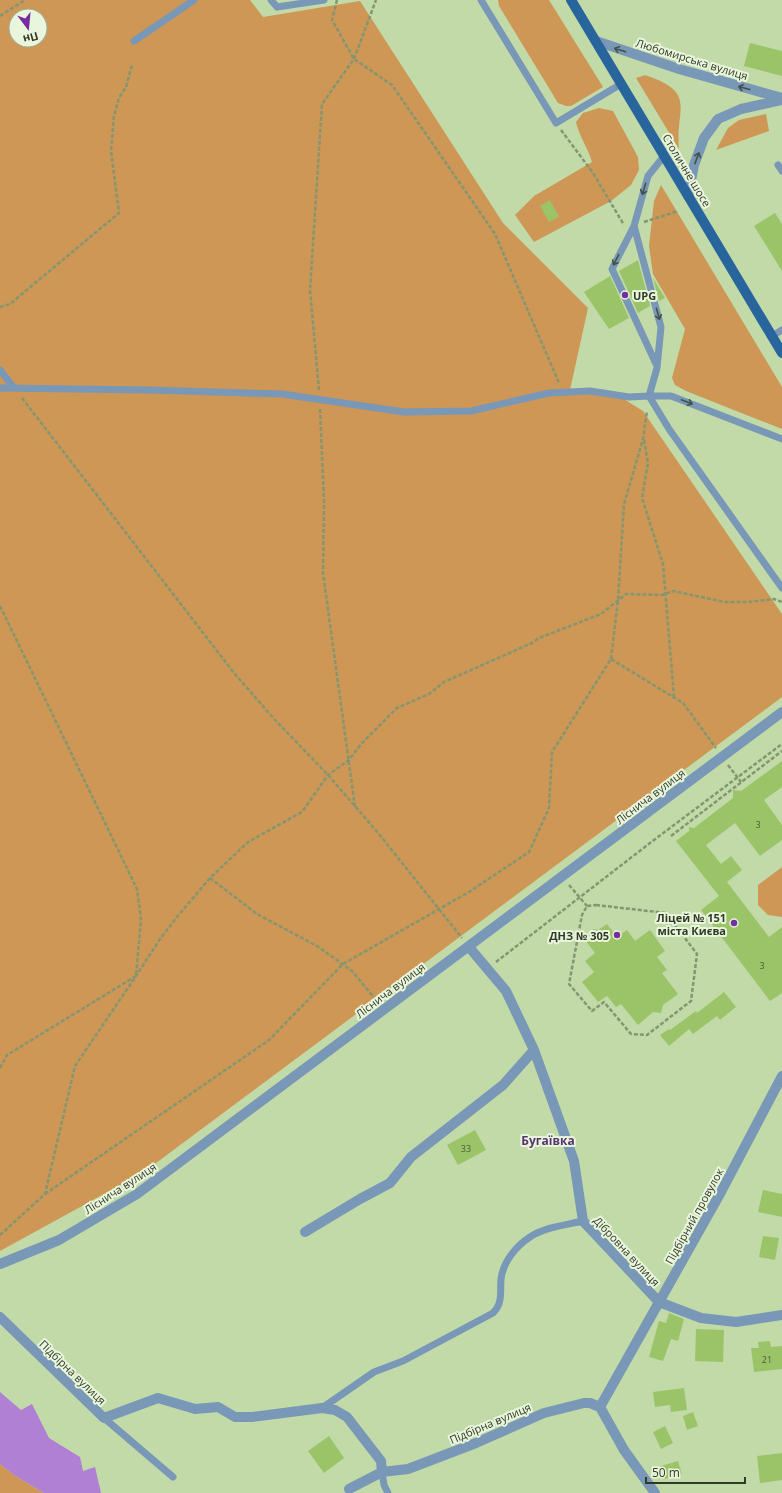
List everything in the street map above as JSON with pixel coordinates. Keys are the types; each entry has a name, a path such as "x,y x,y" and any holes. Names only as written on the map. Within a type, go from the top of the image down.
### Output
{"main road":[{"name":"Столичне шосе","path":"571,0 782,353"}],"street":[{"name":"Любомирська вулиця","path":"596,42 679,69 782,99"},
{"name":"Любомирська вулиця","path":"688,196 694,165 704,138 718,119 741,109 782,99"},
{"name":"Ліснича вулиця","path":"0,1264 59,1240 137,1194 782,712"},
{"name":"Дібровна вулиця","path":"469,946 506,991 534,1050 574,1160 583,1221 659,1302 701,1318 736,1322 782,1315"},
{"path":"305,1232 390,1183 411,1157 503,1085 534,1050"},
{"name":"Підбірний провулок","path":"600,1407 721,1192 782,1076"},
{"name":"Підбірна вулиця","path":"0,1317 104,1418 158,1398 195,1409 218,1407 235,1417 252,1417 322,1408 335,1410 347,1417 381,1461 382,1472 408,1469 476,1443 544,1412 584,1403 590,1403 600,1407"},
{"path":"600,1407 624,1450 656,1493"},
{"path":"349,1489 382,1472"}],"lane":[{"path":"134,41 194,0"},
{"path":"271,0 277,7 324,0"},
{"path":"481,0 556,123 621,84"},
{"path":"658,368 612,269 634,226 648,176 664,156"},
{"path":"778,165 782,171"},
{"path":"634,226 661,327 658,368 649,396 669,429 782,588"},
{"path":"772,336 782,330"},
{"path":"0,370 14,388"},
{"path":"0,388 282,394 404,412 471,411 549,393 564,392 590,391 629,396 671,396 782,439"},
{"name":"Підбірна вулиця","path":"322,1408 374,1372 403,1361 493,1313 501,1302 502,1270 515,1250 530,1237 548,1230 583,1221"},
{"path":"104,1418 173,1477"},
{"path":"382,1472 384,1485 388,1493"}],"path":[{"path":"0,16 25,0"},
{"path":"337,0 332,20 354,59 392,85 495,234 564,392"},
{"path":"0,307 10,304 119,213 111,151 114,116 118,98 126,87 132,65"},
{"path":"556,123 593,173 630,234"},
{"path":"634,226 678,211"},
{"path":"14,388 234,673 276,721 328,775 379,834 469,946"},
{"path":"0,1235 45,1194 269,1040 343,964 469,892 529,852 549,808 552,752 611,659 618,600 624,504 643,439 649,396"},
{"path":"643,439 648,463 642,498 663,564 674,697"},
{"path":"45,1194 75,1066 176,916 210,878 248,842 302,812 328,775 349,760 362,743 397,708 429,694 451,678 532,643 539,638 601,614 626,594 662,595 673,591 725,602 749,602 774,599 782,602"},
{"path":"0,606 137,889 141,918 136,976"},
{"path":"611,659 683,703 741,782"},
{"path":"487,969 782,744"},
{"path":"775,750 778,754"},
{"path":"670,836 782,751"},
{"path":"682,819 686,824"},
{"path":"562,877 587,906"},
{"path":"210,878 257,914 317,946 343,964 352,971 384,1009"},
{"path":"596,905 666,913 697,954 691,1001 647,1035 631,1034 604,1002 592,1011 569,984 582,915 587,906 596,905"},
{"path":"0,1068 8,1055 136,976"}],"shaded area":[{"path":"0,0 250,0 263,17 360,1 503,223 588,308 570,390 619,396 643,411 782,614 782,697 144,1172 0,1251"},
{"path":"498,0 549,0 603,87 571,106 558,103 499,6"},
{"path":"645,75 672,88 678,95 680,103 679,149 636,78"},
{"path":"599,108 613,111 638,157 639,170 631,185 611,201 534,242 515,215 534,196 592,162 576,122 583,113"},
{"path":"766,114 769,131 716,150 728,128 739,120"},
{"path":"661,185 782,387 782,429 686,391 675,385 672,378 685,329 653,274 649,246 654,201"},
{"path":"782,867 782,917 768,915 758,905 758,885"},
{"path":"0,1392 21,1410 32,1404 49,1438 80,1457 83,1471 95,1467 101,1493 44,1493 14,1475 0,1464"},
{"path":"0,1464 14,1475 44,1493 0,1493"}],"building":[{"path":"750,43 782,51 782,76 744,66"},
{"path":"550,200 559,217 549,222 540,206"},
{"path":"775,213 782,224 782,271 754,226"},
{"path":"638,260 650,306 638,313 619,271"},
{"path":"610,276 629,318 609,329 584,292"},
{"path":"653,278 665,298 659,301"},
{"path":"782,761 782,787 764,800 782,825 782,840 760,856 735,823 706,845 721,864 731,856 742,870 727,882 769,937 782,927 782,993 770,1001 701,910 719,896 676,841 689,831 689,827 694,828 733,798 733,790 741,791"},
{"path":"607,924 617,937 627,930 635,941 650,930 665,951 657,957 667,970 662,973 678,994 663,1005 661,1013 653,1012 638,1025 621,1004 616,1007 607,996 598,1002 582,982 594,972 585,961 595,953 585,940 593,934 593,929 598,930"},
{"path":"724,992 736,1007 720,1020 717,1016 693,1034 689,1029 669,1046 660,1035 669,1029 670,1030 696,1011 697,1013"},
{"path":"475,1130 486,1150 458,1165 447,1145"},
{"path":"763,1190 782,1194 782,1217 758,1212"},
{"path":"763,1236 779,1238 775,1260 759,1257"},
{"path":"669,1313 684,1319 678,1341 671,1339 663,1361 649,1357 659,1321 666,1323"},
{"path":"696,1329 724,1330 723,1362 695,1361"},
{"path":"770,1341 771,1347 782,1346 782,1369 754,1372 751,1348 759,1348 758,1342"},
{"path":"684,1388 687,1410 671,1412 670,1405 655,1407 653,1392"},
{"path":"693,1412 698,1426 687,1430 683,1416"},
{"path":"665,1426 673,1443 661,1449 653,1432"},
{"path":"329,1436 344,1458 324,1473 308,1451"},
{"path":"782,1453 782,1480 760,1483 757,1456"},
{"path":"678,1461 682,1474 665,1479 661,1466"}],"place":[{"name":"UPG","path":"625,295"},
{"name":"Ліцей № 151 міста Києва","path":"734,923"},
{"name":"ДНЗ № 305","path":"617,935"}],"district":[{"name":"Бугаївка","path":"548,1140"}]}
